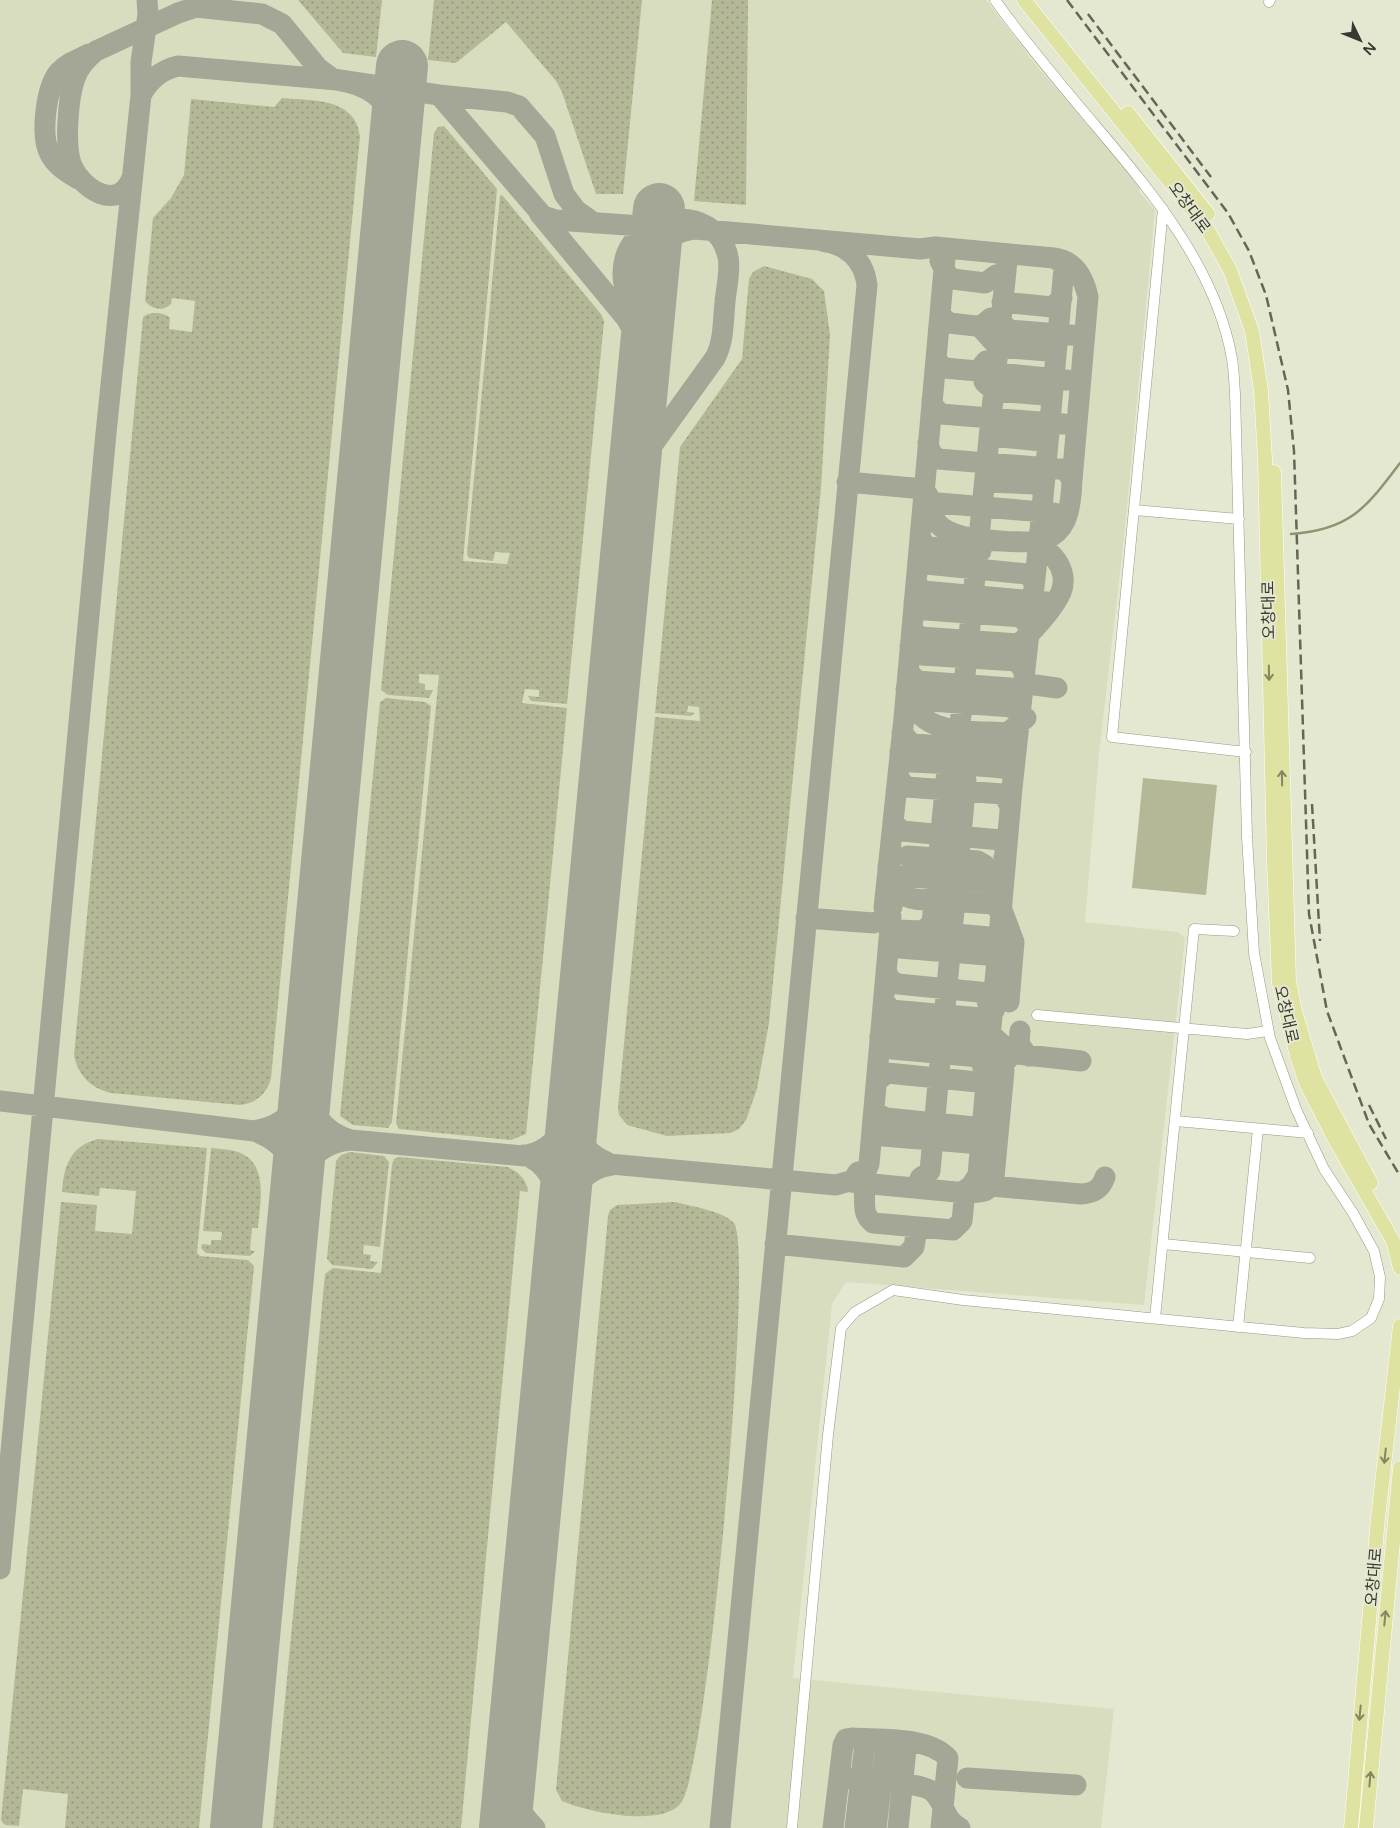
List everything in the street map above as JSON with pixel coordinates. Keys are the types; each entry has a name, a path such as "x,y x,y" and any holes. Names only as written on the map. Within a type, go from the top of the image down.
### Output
{"main road":[{"name":"오창대로","path":"1024,0 1194,210 1230,270 1252,332 1257,356 1271,519"},
{"name":"오창대로","path":"1036,0 1192,192 1215,224 1238,267 1249,294 1266,355 1272,412 1272,554 1284,872 1289,974 1294,1011 1315,1078 1400,1239"},
{"name":"오창대로","path":"1272,554 1279,983 1297,1056 1306,1082 1334,1138 1393,1241 1400,1268"},
{"name":"오창대로","path":"1350,1828 1379,1509 1400,1326"},
{"name":"오창대로","path":"1366,1828 1400,1468"}],"street":[{"path":"792,1828 828,1435 841,1328 855,1312 893,1290 963,1300 1304,1334 1338,1334 1352,1331 1371,1318 1379,1299 1380,1277 1374,1251 1354,1213 1324,1169 1296,1110 1268,1031 1254,953 1247,837 1239,519 1232,359 1223,324 1184,238 1163,209 1045,66 995,0"},
{"path":"1163,209 1112,737 1246,752"},
{"path":"1134,510 1239,519"},
{"path":"1155,1318 1194,929 1234,931"},
{"path":"1037,1015 1247,1034 1268,1031"},
{"path":"1176,1121 1308,1133"},
{"path":"1238,1326 1247,1253 1258,1129"},
{"path":"1163,1244 1310,1258"}],"shaded area":[{"path":"0,0 986,0 1036,65 1140,186 1139,192 1155,210 1124,538 1099,754 1085,922 1178,932 1185,938 1144,1305 846,1282 832,1304 793,1678 1114,1709 1101,1828 0,1828"},
{"path":"298,0 382,0 376,57 343,53"},
{"path":"434,0 642,0 623,194 596,194 562,92 556,81 506,22 456,63 428,60"},
{"path":"712,0 748,0 746,205 694,201"},
{"path":"282,98 319,101 341,108 350,114 356,123 360,136 271,1078 267,1089 260,1097 240,1105 111,1093 97,1088 86,1080 79,1069 74,1055 143,317 153,313 164,314 170,318 169,329 192,332 195,301 172,298 171,304 161,309 154,308 145,301 153,218 171,198 184,175 191,99 274,107"},
{"path":"444,126 497,189 463,561 507,564 510,553 495,552 493,561 469,558 467,554 500,196 502,195 601,314 604,321 567,704 531,701 528,696 539,697 539,690 525,689 522,703 567,708 526,1134 511,1140 399,1129 396,1123 439,675 419,674 419,683 425,684 425,690 433,690 429,698 388,695 381,690 434,133 438,127"},
{"path":"764,266 812,279 824,291 830,335 821,488 769,1023 757,1089 746,1120 739,1129 730,1133 667,1136 627,1125 619,1115 618,1107 655,717 700,721 699,707 688,706 687,712 695,713 691,716 655,713 680,447 742,359 749,279 753,272"},
{"path":"386,698 425,702 431,706 392,1122 388,1128 353,1125 340,1116 380,702"},
{"path":"1143,778 1217,785 1206,895 1132,888"},
{"path":"98,1139 207,1148 197,1253 200,1256 248,1260 254,1266 199,1828 65,1828 68,1794 23,1789 19,1826 5,1825 1,1820 61,1202 97,1205 95,1231 132,1234 136,1191 100,1188 99,1196 62,1192 70,1158 88,1142"},
{"path":"211,1148 231,1150 245,1156 253,1163 258,1172 261,1195 258,1228 252,1228 250,1250 255,1251 250,1256 206,1253 201,1248 202,1244 211,1245 211,1240 221,1240 222,1232 203,1231"},
{"path":"350,1152 384,1156 389,1162 380,1247 364,1245 363,1254 371,1255 370,1261 378,1262 372,1269 332,1265 327,1259 336,1161 341,1155"},
{"path":"399,1157 507,1167 521,1176 526,1183 528,1192 520,1191 461,1828 273,1828 325,1274 333,1268 381,1273 392,1165 394,1159"},
{"path":"675,1202 725,1216 735,1225 739,1261 738,1329 733,1418 714,1617 703,1705 692,1771 681,1803 671,1811 658,1815 624,1815 588,1809 562,1801 556,1790 608,1216 610,1210 617,1205"}],"waterway":[{"path":"1291,534 1328,528 1355,514 1377,493 1400,463"}],"taxiway":[{"path":"141,97 141,62 148,14 147,0"},
{"path":"132,178 126,188 118,194 110,195 101,194 92,189 77,175 72,166 68,147 70,97 75,78 84,63 96,51 178,13 196,7 262,14 282,24 318,68 333,79 439,95 507,102 519,106 545,136 564,194 576,210 594,223"},
{"path":"78,179 59,165 50,154 45,136 46,112 54,79 59,72 69,64 89,54"},
{"path":"0,1569 106,433 141,95 156,76 178,66 337,80 357,85 375,95 388,109 397,128"},
{"path":"439,95 543,216 556,220 655,227"},
{"path":"539,213 626,318 639,341 644,358"},
{"path":"633,472 718,352 723,331 729,262 720,238 707,226 690,220 671,220 653,226 638,236 627,252 623,273 624,282 626,290 645,326 646,335"},
{"path":"653,264 659,250 668,239 680,232 695,229 920,249 935,247 999,253 1007,261 956,764 910,762 900,752"},
{"path":"720,1828 867,285 862,268 853,255 839,246 822,241"},
{"path":"851,1182 864,1176 869,1164 891,917 884,908 904,718 945,258 943,253 935,247"},
{"path":"857,1182 864,1189 865,1212 873,1223 953,1230 962,1221 965,1190 971,1186 978,1175 1012,788 1039,541 1064,268 1062,263 1054,258 999,253"},
{"path":"1054,258 1073,267 1081,277 1088,297 1072,480"},
{"path":"940,261 947,274 953,279 985,283 996,275"},
{"path":"1002,302 1052,307 1062,298"},
{"path":"940,315 949,323 994,328"},
{"path":"1001,316 1001,322 1009,330 1072,335"},
{"path":"991,318 980,327 998,347 1048,351 1058,342"},
{"path":"936,360 944,368 978,371 986,361"},
{"path":"978,371 1067,380"},
{"path":"984,382 994,391 1045,395 1053,385"},
{"path":"932,400 933,406 941,414 1064,424"},
{"path":"990,436 1041,441 1047,447 1047,452"},
{"path":"928,443 931,453 938,459 1062,469 1069,474 1072,483 1069,509 1062,527 1046,539 1029,542 976,539 950,532 936,521 931,510 928,495"},
{"path":"847,482 913,488"},
{"path":"986,482 1036,484 1042,490 1043,495"},
{"path":"938,503 1054,513"},
{"path":"920,538 927,547 981,551"},
{"path":"912,630 921,637 1018,644 1036,627 1048,612 1058,598 1063,584 1063,575 1056,560 1044,548 1029,542"},
{"path":"926,564 1027,574 1034,582"},
{"path":"916,584 923,591 1047,602"},
{"path":"914,602 926,610 1021,617 1029,626"},
{"path":"910,646 915,652 922,655 1017,661 1024,671"},
{"path":"908,671 917,681 1010,688"},
{"path":"1035,685 1057,688"},
{"path":"912,686 914,703 921,715 932,723 945,728 961,731 1007,733 1026,718"},
{"path":"906,689 917,700 1012,707 1020,716"},
{"path":"902,733 912,744 1007,750 1015,758 1003,768 956,764 949,755"},
{"path":"923,931 989,937 999,946 987,955 899,948 889,938 897,930 923,931 932,923 949,750"},
{"path":"898,777 906,787 1003,794 1010,806"},
{"path":"920,1178 930,1171 966,780"},
{"path":"893,821 901,831 1001,840 1006,851 1004,857"},
{"path":"907,856 978,861 985,865 1014,942 1009,1002"},
{"path":"888,866 896,876 995,883 1001,891"},
{"path":"894,887 904,896 926,900 947,900 955,892 962,902 994,904 1001,913"},
{"path":"806,918 874,923 883,919 892,907"},
{"path":"886,972 891,980 898,984 999,994 1008,988"},
{"path":"884,1001 891,1010 981,1018 994,1011 987,1002"},
{"path":"851,1182 967,1193 985,1191 993,1182 1004,1071 1003,1064 1013,1054 995,1038 952,1034 946,1036 941,1042 934,1032 892,1028 885,1030 880,1037 887,1047 892,1049 990,1058 1002,1054"},
{"path":"1020,1031 1019,1044 1028,1056"},
{"path":"999,1052 1081,1061"},
{"path":"877,1081 887,1073 978,1082 989,1073 982,1065"},
{"path":"307,1078 310,1099 317,1117 331,1131 351,1140 836,1185 853,1180 858,1172"},
{"path":"254,1131 272,1126 289,1116 301,1101 306,1082"},
{"path":"0,1101 254,1131 262,1134 283,1149 292,1163 297,1180"},
{"path":"874,1108 878,1114 886,1118 974,1127 982,1136 976,1141"},
{"path":"573,1114 576,1130 582,1143 593,1154 607,1162"},
{"path":"527,1155 549,1145 573,1114"},
{"path":"883,1136 969,1143"},
{"path":"297,1180 307,1164 318,1152 341,1141 351,1140"},
{"path":"524,1155 533,1159 547,1171 556,1189 563,1217"},
{"path":"563,1217 573,1190 579,1183 594,1171 612,1165"},
{"path":"980,1185 1081,1194 1096,1190 1105,1177"},
{"path":"775,1244 904,1257 914,1247 917,1228"},
{"path":"833,1828 843,1745 846,1739 852,1738 903,1740 929,1746 948,1758 941,1828"},
{"path":"855,1828 865,1744 870,1739"},
{"path":"876,1828 886,1747 893,1741"},
{"path":"898,1828 906,1749 912,1742"},
{"path":"840,1770 846,1778 905,1784 927,1789 937,1796 951,1821 960,1828"},
{"path":"510,1776 518,1804 535,1828"},
{"path":"967,1778 1076,1785"}],"runway":[{"path":"236,1828 402,66"},
{"path":"505,1828 659,209"}],"railway":[{"path":"1067,0 1228,213 1249,251 1266,295 1288,390 1294,451 1309,914 1327,1011 1369,1124 1400,1176"},
{"path":"1088,14 1211,177"},
{"path":"1312,804 1320,941"},
{"path":"1369,1105 1386,1139"}]}
